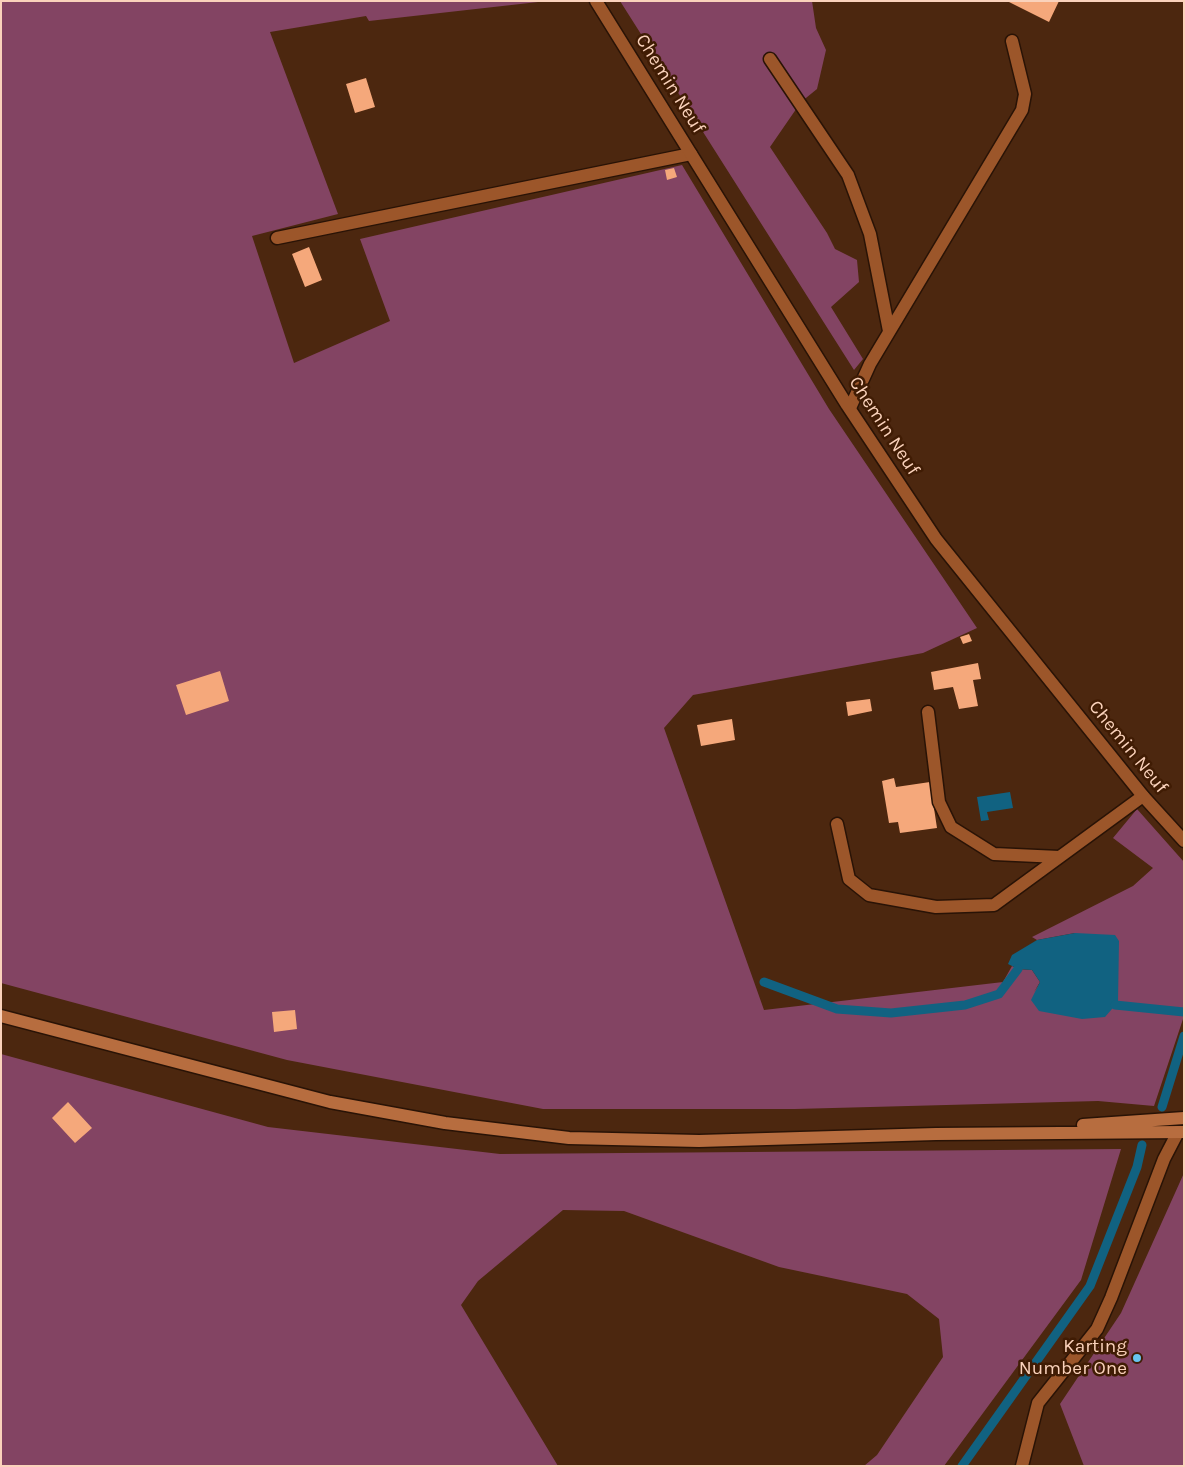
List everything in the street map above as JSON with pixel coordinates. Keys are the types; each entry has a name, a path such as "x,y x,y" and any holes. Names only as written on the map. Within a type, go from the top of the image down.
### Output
{"main road":[{"path":"1,1016 330,1102 445,1123 569,1138 699,1141 936,1134 1181,1132"},
{"path":"936,1134 1184,1118"}],"street":[{"name":"Chemin Neuf","path":"596,1 850,408 936,539 1143,796 1183,840"},
{"path":"850,408 870,364 889,331 1022,110 1025,94 1012,41"},
{"path":"770,60 848,175 870,234 889,331"},
{"path":"278,238 691,154"},
{"path":"928,712 939,802 951,827 994,854 1059,857"},
{"path":"837,824 849,879 869,895 936,907 994,905 1143,796"},
{"path":"1022,1466 1038,1404 1097,1330 1115,1289 1164,1159 1181,1132"}],"shaded area":[{"path":"1,1 547,1 369,21 366,16 270,32 338,214 252,236 294,363 390,321 360,239 682,165 829,409 977,628 923,653 693,695 664,728 764,1010 1003,982 1012,966 1018,969 1032,970 1040,982 1034,992 1075,933 1037,940 1032,937 1133,886 1153,868 1113,838 1137,809 1184,862 1184,1016 1154,1106 1098,1101 795,1109 543,1109 287,1060 1,983"},
{"path":"620,1 812,1 816,28 826,50 817,89 801,102 770,147 827,233 835,249 857,260 859,282 831,307 863,359 854,370"},
{"path":"1,1054 268,1127 500,1154 1121,1149 1081,1280 944,1466 864,1466 877,1455 943,1357 939,1319 907,1294 779,1267 624,1211 563,1210 478,1281 461,1305 558,1466 1,1466"},
{"name":"Karting Number One","path":"1184,1173 1184,1466 1084,1466 1060,1404 1121,1313"}],"water":[{"path":"1010,792 1013,808 987,812 989,820 981,821 977,797"},
{"path":"1075,933 1115,935 1119,941 1118,1002 1105,1017 1082,1019 1039,1011 1031,1000 1040,982 1032,970 1018,969 1008,964 1012,955 1037,940"}],"building":[{"path":"1007,1 1059,1 1049,22"},
{"path":"366,78 375,107 355,113 346,84"},
{"path":"674,168 677,177 667,180 665,170"},
{"path":"309,247 322,280 305,287 292,254"},
{"path":"969,634 972,641 963,644 960,637"},
{"path":"978,663 981,679 973,680 978,706 959,709 953,687 934,690 931,672"},
{"path":"220,671 229,701 186,715 176,685"},
{"path":"870,699 872,711 848,716 846,702"},
{"path":"732,719 735,740 701,746 697,725"},
{"path":"894,778 896,787 930,782 937,828 900,833 898,822 889,823 882,781"},
{"path":"295,1010 297,1029 274,1032 272,1012"},
{"path":"68,1102 92,1128 75,1143 52,1118"}],"waterway":[{"path":"764,982 837,1009 891,1013 965,1005 999,994 1018,969"},
{"path":"1115,1005 1184,1012"},
{"path":"1162,1107 1184,1036"},
{"path":"962,1466 1090,1286 1137,1167 1142,1145"}],"place":[{"name":"Karting Number One","path":"1137,1358"}]}
